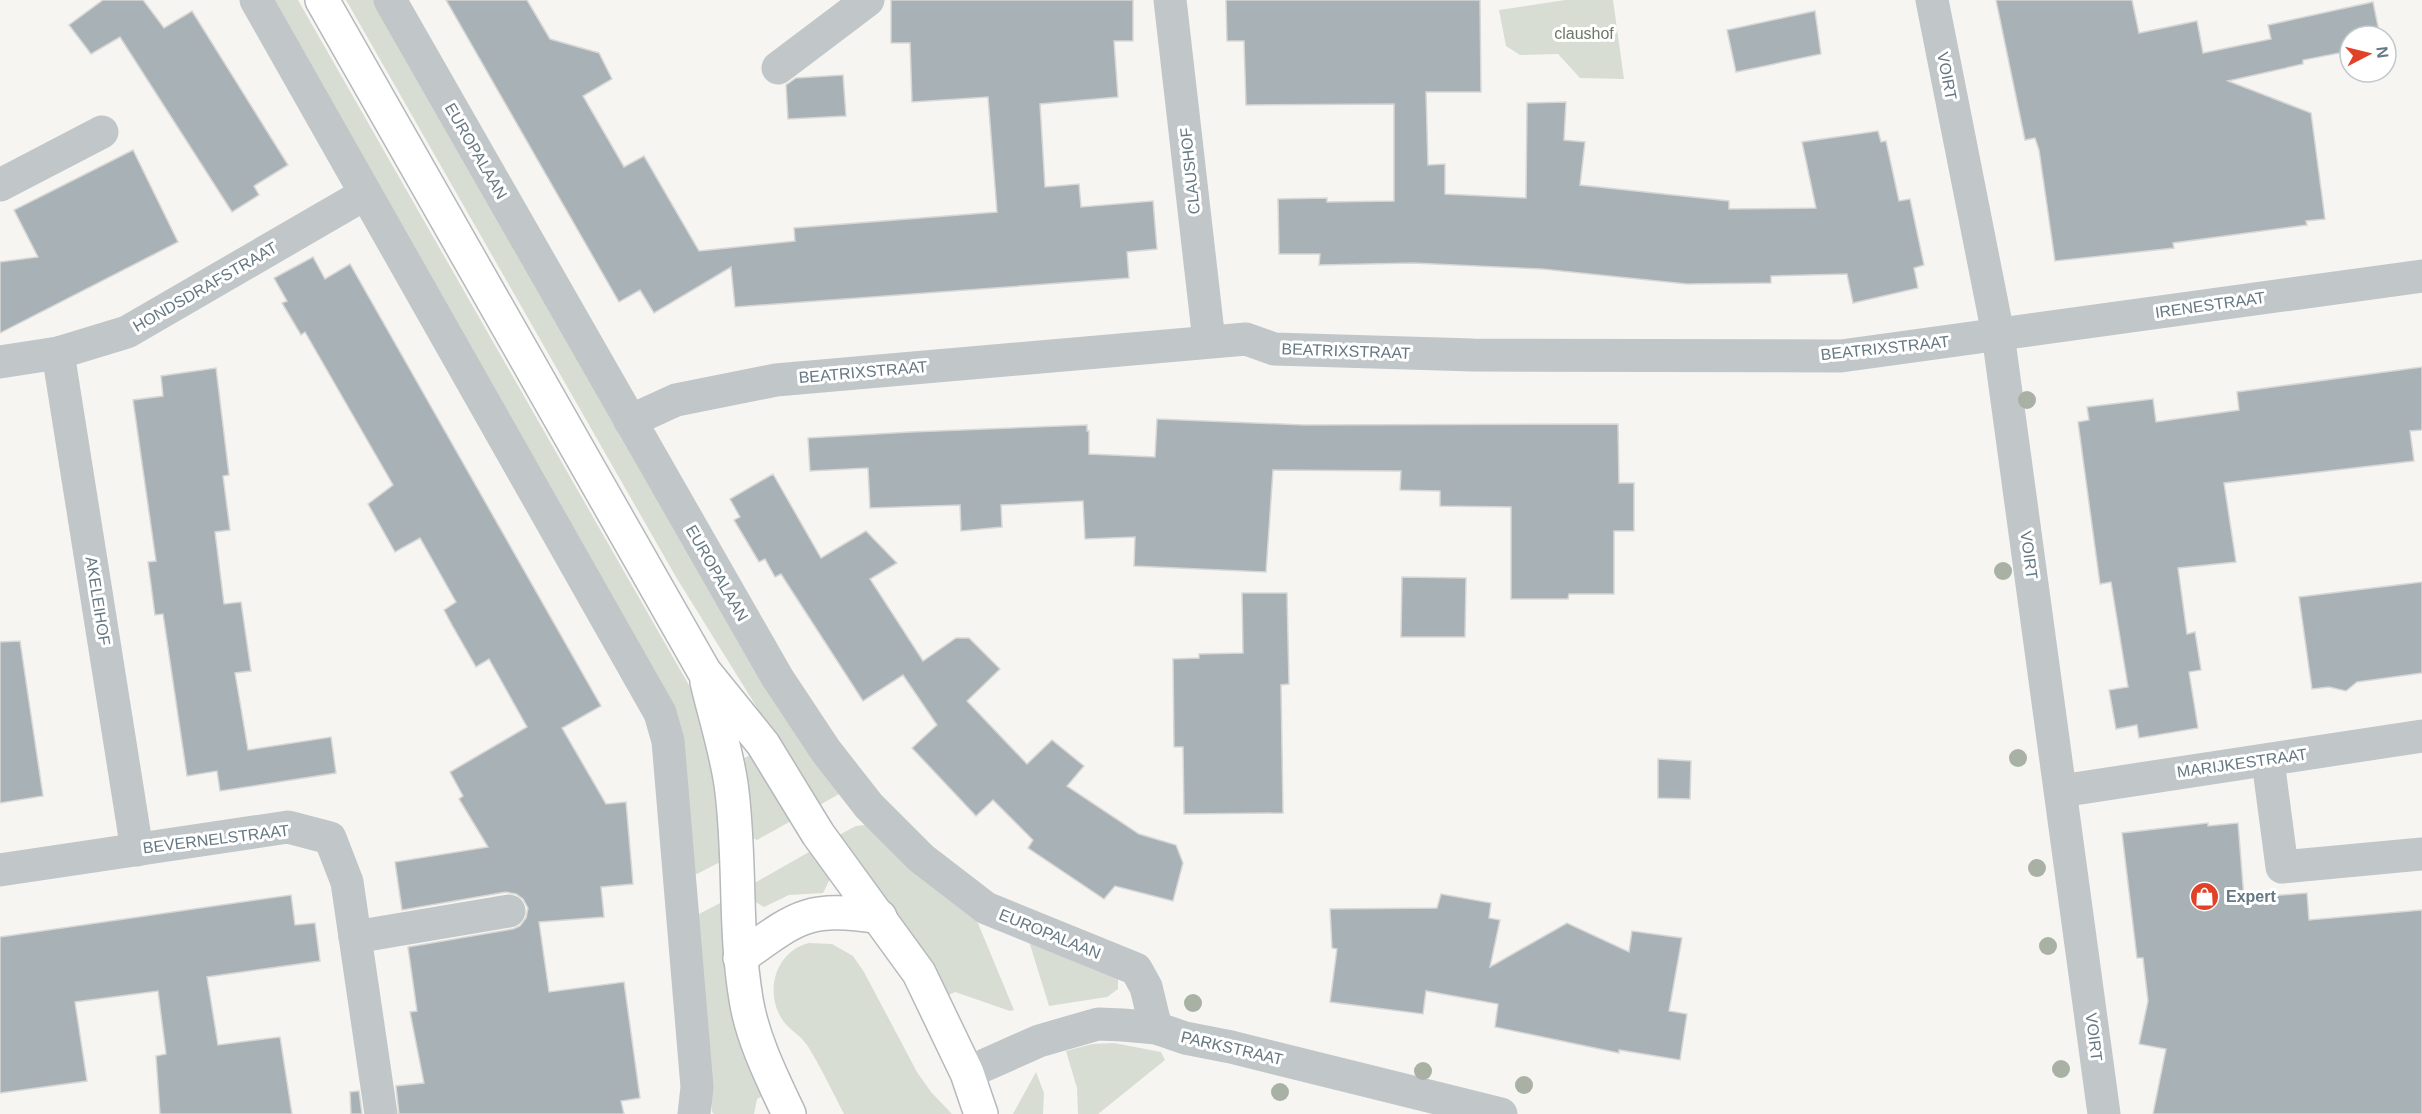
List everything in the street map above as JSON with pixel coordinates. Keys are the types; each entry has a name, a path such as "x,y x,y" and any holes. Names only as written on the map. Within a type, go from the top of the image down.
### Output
{"main road":[{"path":"322,0 704,672 763,744 818,834 919,973 967,1073 981,1114"},
{"path":"704,672 731,782 736,830 740,958 746,1002 762,1051 789,1114"},
{"path":"740,958 792,921 814,913 845,912 880,917"}],"street":[{"path":"256,0 660,713 668,741 697,1087 694,1114"},
{"name":"EUROPALAAN","path":"390,0 777,677 826,751 870,806 921,858 986,908 1136,969 1146,987 1156,1028"},
{"path":"778,68 868,0"},
{"name":"CLAUSHOF","path":"1170,0 1209,341"},
{"name":"VOIRT","path":"1932,0 1998,334 2104,1114"},
{"path":"0,185 102,132"},
{"name":"HONDSDRAFSTRAAT","path":"0,362 58,352 127,332 365,194"},
{"name":"IRENESTRAAT","path":"1998,334 2422,276"},
{"name":"BEATRIXSTRAAT","path":"630,421 676,400 776,380 1209,341 1246,339 1274,348 1473,355 1841,356 1998,334"},
{"name":"AKELEIHOF","path":"58,352 137,850"},
{"name":"MARIJKESTRAAT","path":"2061,790 2268,761 2422,736"},
{"path":"2268,761 2282,867 2422,854"},
{"name":"BEVERNELSTRAAT","path":"0,870 288,827 330,838 347,882 381,1114"},
{"path":"355,937 509,911"},
{"name":"PARKSTRAAT","path":"967,1073 1039,1041 1098,1024 1156,1028 1185,1038 1231,1047 1501,1114"}],"green space":[{"path":"270,0 298,0 690,687 714,756 726,859 697,874 695,874 682,754"},
{"path":"346,0 376,0 841,793 818,806 676,577"},
{"name":"claushof","path":"1565,0 1613,0 1624,79 1580,78 1558,54 1520,55 1506,46 1499,10"},
{"path":"755,753 791,821 757,840 753,838 751,809 740,760"},
{"path":"865,825 977,921 1014,1010 1010,1011 955,992 947,996 905,924 871,885 837,836 856,826"},
{"path":"809,852 830,879 823,893 789,895 764,907 750,899 751,885"},
{"path":"722,902 764,1095 757,1099 754,1114 714,1114 712,1112 696,918 699,914"},
{"path":"1028,938 1118,975 1118,989 1107,997 1049,1006"},
{"path":"809,943 832,944 853,956 864,972 917,1072 931,1092 952,1114 844,1114 812,1053 804,1041 784,1022 774,999 776,975 781,964 797,948"},
{"path":"1114,1043 1161,1052 1165,1060 1098,1114 1078,1114 1077,1088 1066,1051 1092,1044"},
{"path":"1036,1072 1044,1093 1043,1114 1013,1114"}],"building":[{"path":"103,0 143,0 164,28 192,11 288,165 254,186 259,195 232,212 120,37 91,54 69,25"},
{"path":"446,0 527,0 550,39 599,53 612,79 583,96 624,167 644,156 699,251 795,241 794,228 997,212 988,97 912,102 910,43 891,43 891,0 1133,0 1133,41 1114,41 1118,97 1040,104 1045,187 1079,184 1081,207 1153,201 1157,249 1127,252 1129,278 735,307 731,267 654,313 640,290 619,302"},
{"path":"1226,0 1480,0 1481,92 1426,92 1428,165 1445,164 1445,194 1526,198 1527,103 1566,102 1564,140 1585,142 1580,185 1729,201 1729,209 1816,208 1802,142 1878,131 1881,142 1886,141 1899,201 1910,199 1924,265 1914,268 1918,288 1853,303 1847,274 1771,276 1771,283 1687,284 1542,269 1413,263 1319,265 1320,254 1279,254 1278,199 1327,198 1327,202 1394,201 1394,104 1246,105 1244,41 1227,41"},
{"path":"1996,0 2132,0 2139,33 2197,21 2203,53 2271,39 2268,25 2373,2 2378,24 2338,24 2338,53 2303,60 2303,64 2228,81 2311,113 2325,219 2306,221 2307,225 2173,243 2174,248 2055,261 2039,150 2035,138 2025,140"},
{"path":"1815,11 1821,54 1736,72 1727,30"},
{"path":"843,75 846,116 788,119 786,85 796,78"},
{"path":"133,150 178,242 0,333 0,262 38,257 14,210"},
{"path":"313,257 325,279 350,264 601,706 562,728 606,804 626,802 633,884 601,887 604,917 539,922 549,992 624,982 640,1098 621,1101 624,1114 399,1114 396,1086 424,1083 410,1012 417,1011 408,947 513,929 520,926 526,918 528,908 523,899 516,894 506,892 402,910 395,862 488,847 459,799 463,796 450,772 527,727 489,659 476,667 452,625 444,610 456,602 420,538 395,552 368,504 393,485 305,332 301,335 282,303 287,301 274,278"},
{"path":"2422,367 2422,430 2410,431 2414,461 2224,483 2236,562 2178,568 2187,634 2195,632 2201,670 2189,672 2198,728 2139,738 2137,725 2116,729 2109,690 2128,687 2111,582 2100,584 2078,422 2089,420 2087,407 2153,399 2156,422 2239,410 2237,392"},
{"path":"216,368 229,475 223,476 230,530 215,532 224,604 241,602 251,671 235,673 248,750 331,737 336,773 220,791 217,771 187,776 163,614 155,615 148,562 156,561 133,400 163,396 161,376"},
{"path":"1157,419 1304,425 1618,424 1619,483 1634,483 1634,531 1614,531 1614,594 1569,594 1568,599 1511,599 1511,507 1440,506 1440,491 1400,490 1401,471 1273,470 1266,572 1134,566 1135,537 1085,539 1083,501 1001,505 1002,527 961,531 960,505 870,508 868,468 810,471 808,438 911,432 1087,425 1089,454 1155,457"},
{"path":"773,474 821,558 866,531 897,563 870,579 923,661 956,638 969,638 1000,669 967,701 1027,764 1052,740 1084,766 1067,786 1139,834 1176,845 1183,863 1173,901 1115,886 1104,899 1028,848 1033,840 993,800 976,816 912,748 937,725 903,675 863,701 781,574 775,577 765,559 759,562 734,520 740,517 730,499"},
{"path":"1402,577 1466,578 1465,637 1401,637"},
{"path":"2422,582 2422,673 2357,682 2346,691 2329,687 2312,689 2299,597"},
{"path":"1242,593 1287,593 1289,684 1281,685 1283,813 1184,814 1183,747 1174,747 1173,659 1199,658 1199,654 1243,653"},
{"path":"20,641 43,796 0,803 0,642"},
{"path":"1658,759 1691,761 1690,799 1658,798"},
{"path":"2208,823 2208,826 2238,823 2244,898 2307,893 2309,920 2422,910 2422,1114 2153,1114 2166,1049 2139,1044 2148,1001 2143,958 2137,958 2122,833"},
{"path":"1441,894 1491,903 1489,918 1500,920 1490,967 1567,923 1629,952 1632,931 1682,938 1669,1011 1687,1014 1680,1060 1619,1050 1619,1053 1495,1027 1498,1004 1426,991 1423,1014 1330,1002 1337,949 1332,948 1330,909 1437,908"},
{"path":"291,895 295,925 315,923 320,961 207,977 218,1045 280,1037 292,1114 160,1114 156,1056 166,1054 158,991 75,1002 87,1081 0,1093 0,937"},
{"path":"359,1091 362,1114 351,1114 350,1092"}],"place":[{"name":"Expert","path":"2205,896"}]}
